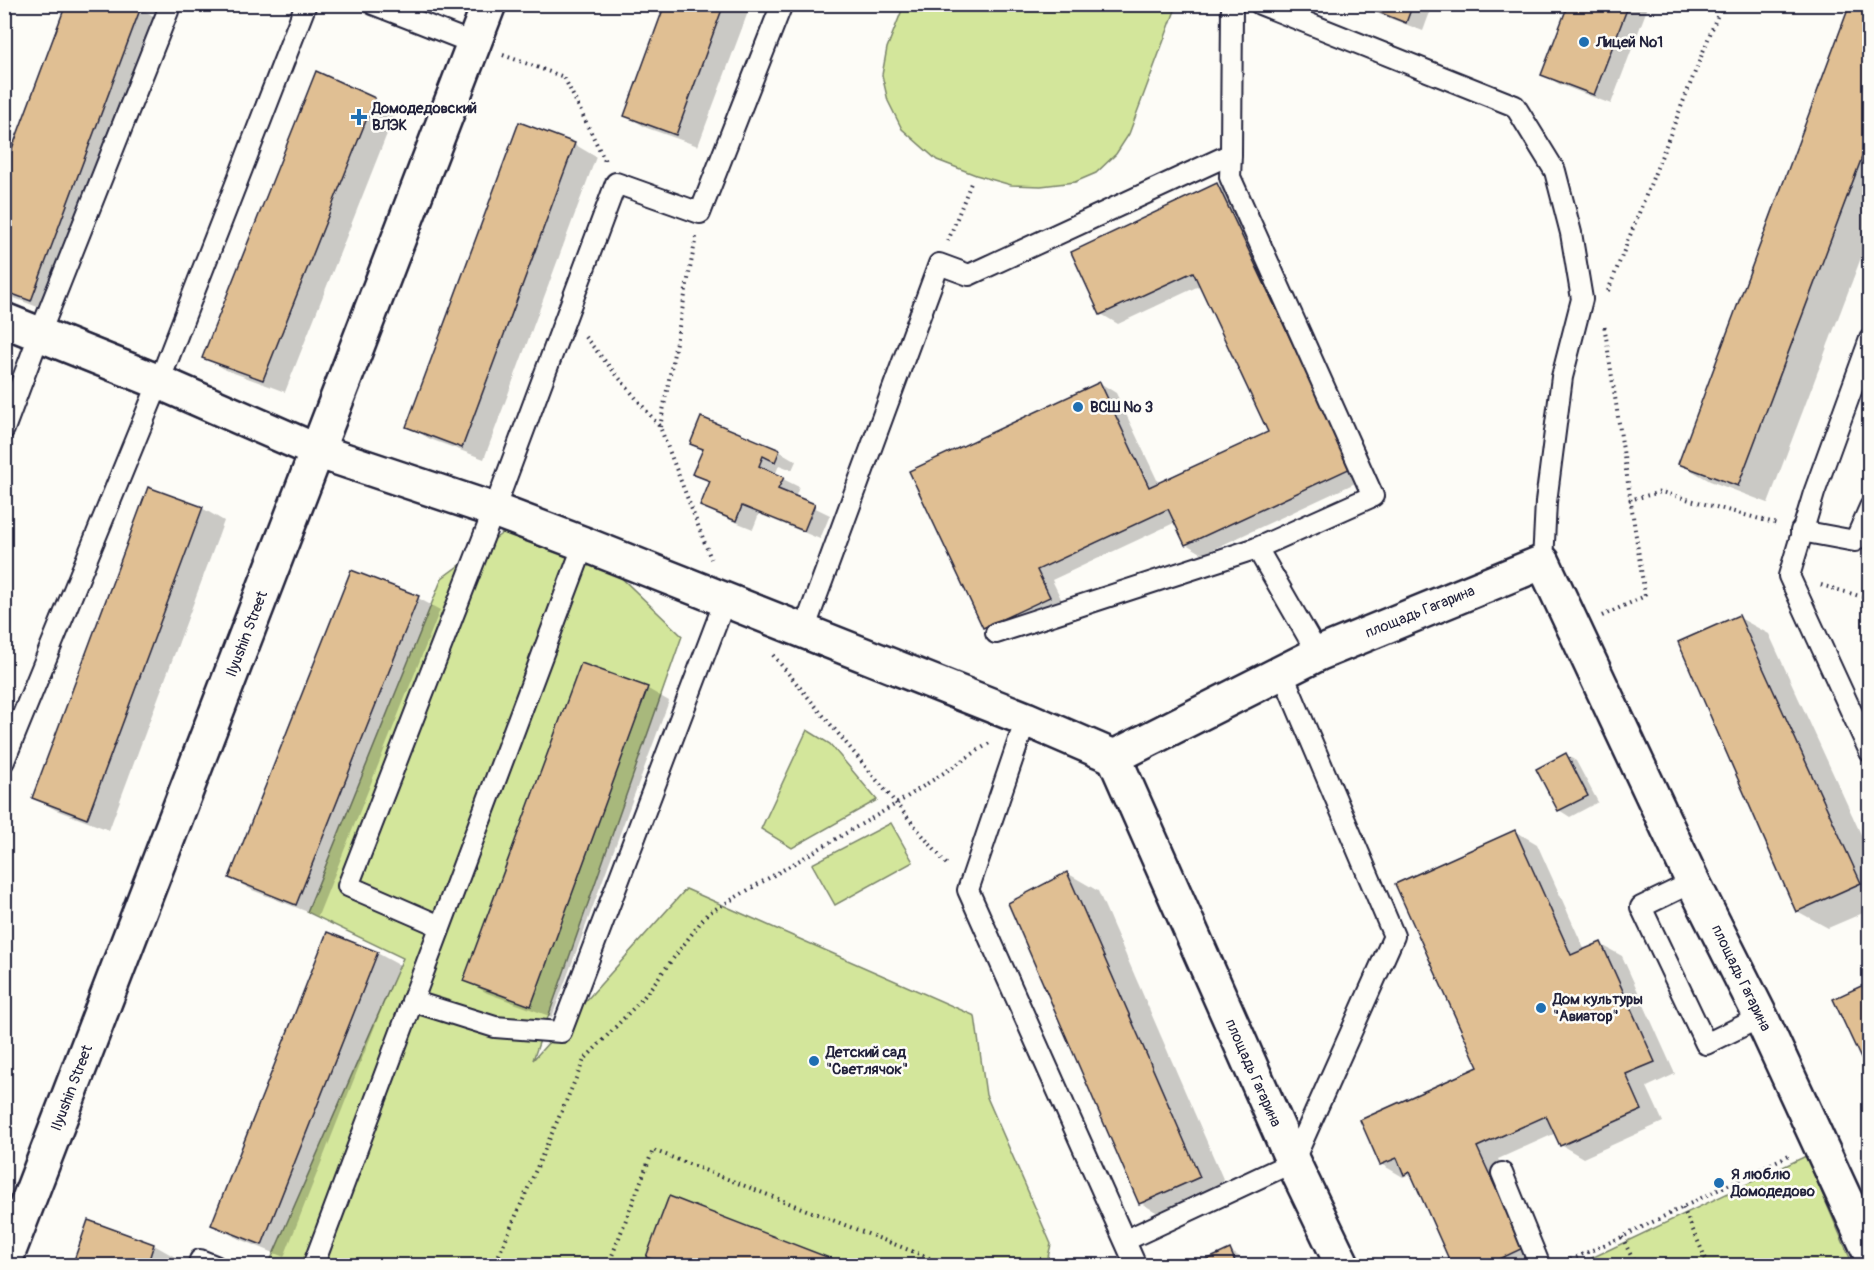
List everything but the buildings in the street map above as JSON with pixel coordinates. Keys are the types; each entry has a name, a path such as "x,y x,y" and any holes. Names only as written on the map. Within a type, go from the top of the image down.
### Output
{"street":[{"name":"Ilyushin Street","path":"4,1264 489,4"},
{"path":"4,320 159,382 317,451 494,510 726,598 1114,757"},
{"name":"площадь Гагарина","path":"1343,1266 1293,1162 1114,757 1317,654 1543,562 1693,882 1761,1017 1869,1253"}],"lane":[{"path":"4,429 169,4"},
{"path":"4,761 159,382 306,4"},
{"path":"373,4 475,44"},
{"path":"440,926 348,886 494,510 616,183 700,213 782,4"},
{"path":"996,633 1257,548 1373,495 1230,177 1232,4"},
{"path":"1260,4 1515,106 1555,171 1571,233 1582,299 1562,377 1546,502 1543,562"},
{"path":"804,630 939,264 969,275 1231,154"},
{"path":"1869,339 1801,531 1789,576 1869,752"},
{"path":"1801,531 1855,542 1869,507"},
{"path":"313,1266 584,544"},
{"path":"1257,548 1317,654"},
{"path":"412,1001 495,1027 561,1032 726,598"},
{"path":"1126,1240 1293,1162 1394,936 1282,672"},
{"path":"1026,719 968,890 1136,1266"},
{"path":"1693,882 1641,906 1706,1044 1761,1017"},
{"path":"1502,1173 1540,1266"},
{"path":"198,1266 200,1260 215,1266"}],"path":[{"path":"1606,297 1722,4"},
{"path":"475,44 564,77 616,183"},
{"path":"939,264 970,183"},
{"path":"660,427 700,213"},
{"path":"566,315 660,427 726,598"},
{"path":"1574,628 1645,596 1603,320"},
{"path":"1629,500 1661,492 1801,531"},
{"path":"1789,576 1869,599"},
{"path":"770,652 968,890"},
{"path":"494,1266 584,1060 643,998 707,914 896,804 1026,719"},
{"path":"1556,1266 1683,1208 1817,1141"},
{"path":"608,1266 653,1150 950,1266"},
{"path":"1683,1208 1709,1266"},
{"path":"1622,1237 1636,1266"}],"green space":[{"path":"904,4 1177,5 1129,134 1116,154 1096,173 1075,182 1041,186 1011,185 937,160 902,129 888,101 882,75 887,48"},
{"path":"508,529 610,567 682,636 533,1060 686,889 975,1016 986,1095 1051,1244 1046,1266 268,1266 403,958 307,912 442,578"},
{"path":"807,730 830,744 877,800 792,848 761,829"},
{"path":"891,823 913,862 835,905 812,864"},
{"path":"1806,1156 1853,1265 1577,1265"}],"place":[{"name":"Лицей №1","path":"1584,42"},
{"name":"Домодедовский ВЛЭК","path":"359,117"},
{"name":"ВСШ № 3","path":"1078,407"},
{"name":"Дом культуры \"Авиатор\"","path":"1541,1008"},
{"name":"Детский сад \"Светлячок\"","path":"814,1061"},
{"name":"Я люблю Домодедово","path":"1719,1183"}]}
